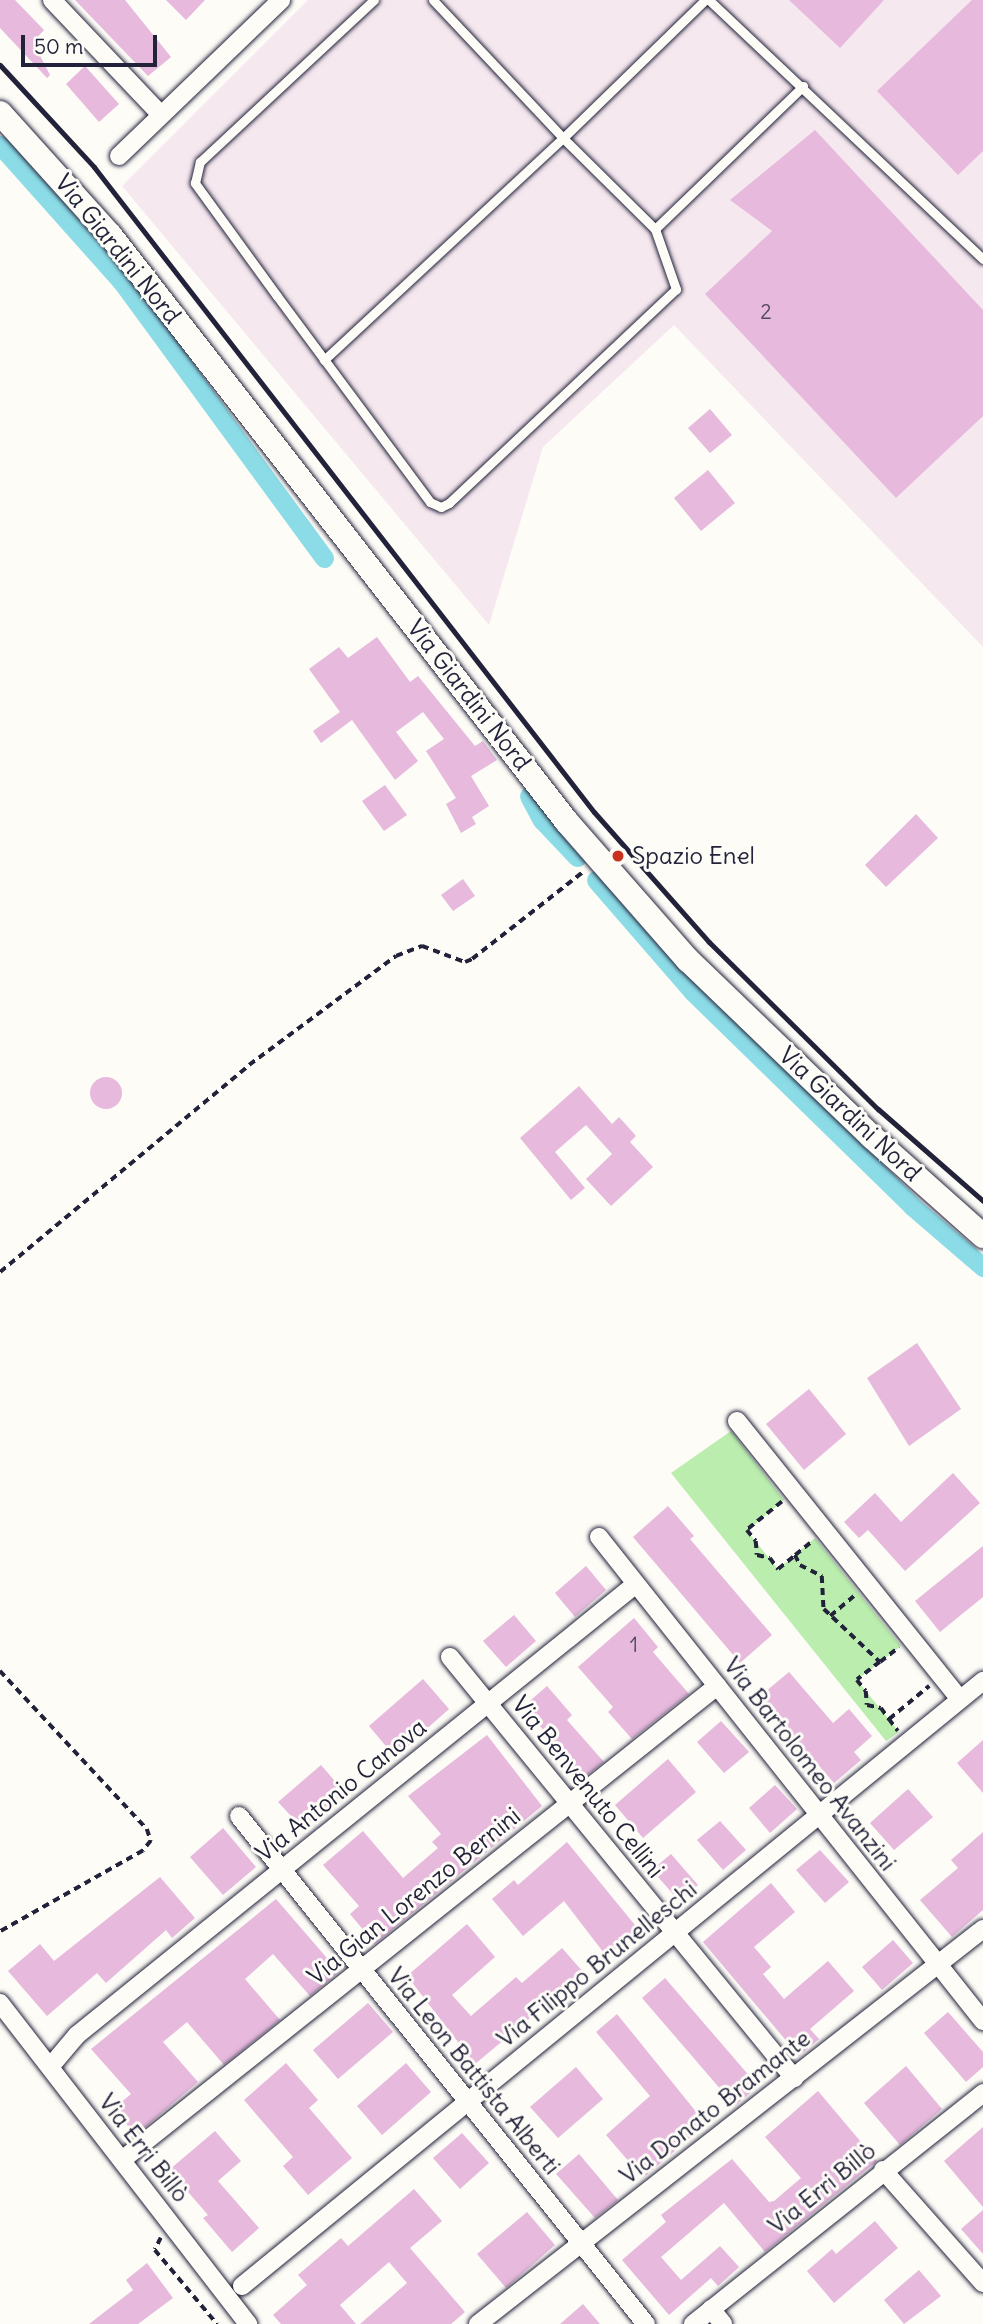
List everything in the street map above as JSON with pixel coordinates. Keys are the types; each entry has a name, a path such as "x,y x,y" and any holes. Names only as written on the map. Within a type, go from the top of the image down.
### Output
{"main road":[{"name":"Via Giardini Nord","path":"0,113 110,235 600,859 688,960 872,1137 983,1236"}],"street":[{"path":"52,0 161,115"},
{"path":"119,156 281,0"},
{"path":"737,1422 960,1699"},
{"name":"Via Bartolomeo Avanzini","path":"599,1537 983,2021"},
{"name":"Via Antonio Canova","path":"50,2067 76,2035 636,1584"},
{"name":"Via Benvenuto Cellini","path":"450,1657 794,2078"},
{"name":"Via Filippo Brunelleschi","path":"242,2286 983,1681"},
{"name":"Via Gian Lorenzo Bernini","path":"122,2160 717,1686"},
{"name":"Via Leon Battista Alberti","path":"239,1816 466,2103 646,2324"},
{"name":"Via Donato Bramante","path":"478,2324 580,2241 794,2078 983,1929"},
{"name":"Via Erri Billò","path":"0,2003 122,2160 238,2321"},
{"name":"Via Erri Billò","path":"693,2324 983,2093"},
{"path":"883,2170 983,2283"},
{"path":"711,2309 723,2324"}],"lane":[{"path":"374,0 200,162 195,184 430,502 441,507 676,289 655,229 563,138 433,0"},
{"path":"324,360 707,0 803,86 983,258"},
{"path":"655,229 803,86"}],"path":[{"path":"0,1272 249,1065 396,956 422,946 464,962 472,959 600,859"},
{"path":"776,1490 784,1500 747,1530 755,1541 757,1555 770,1558 778,1569 815,1538 824,1549"},
{"path":"795,1555 800,1565 822,1576 824,1609 880,1662"},
{"path":"830,1616 859,1593"},
{"path":"892,1635 901,1646 857,1680 866,1691 867,1705 881,1708 899,1732 910,1723"},
{"path":"0,1671 147,1829 151,1841 143,1851 0,1932"},
{"path":"889,1719 931,1684 937,1691"}],"shaded area":[{"path":"308,0 983,0 983,647 674,325 543,447 489,625 122,186"}],"green space":[{"path":"731,1431 784,1500 747,1531 778,1569 815,1538 901,1646 857,1680 899,1732 886,1741 671,1473"}],"building":[{"path":"0,0 15,0 44,30 33,42 50,75 47,78 0,28"},
{"path":"75,0 125,0 171,57 148,76"},
{"path":"166,0 205,0 186,20"},
{"path":"789,0 884,0 840,48"},
{"path":"972,0 983,0 983,151 958,175 877,91"},
{"path":"85,66 119,104 99,122 66,84"},
{"path":"815,130 983,310 983,416 896,498 705,294 772,231 730,200"},
{"path":"710,409 732,435 710,453 688,428"},
{"path":"708,470 735,503 701,531 674,498"},
{"path":"377,637 410,682 418,676 475,746 483,741 497,760 471,776 489,806 472,817 476,824 461,833 446,804 456,798 426,751 444,739 423,712 396,732 418,761 395,780 352,720 321,743 313,731 340,712 309,669 339,647 348,658"},
{"path":"385,785 407,815 384,831 362,801"},
{"path":"916,814 938,838 886,887 865,865"},
{"path":"463,879 475,896 453,911 441,895"},
{"path":"106,1077 117,1082 122,1093 117,1104 106,1109 95,1104 90,1093 95,1082"},
{"path":"579,1086 612,1124 619,1117 636,1136 630,1142 653,1167 611,1206 586,1179 612,1154 586,1125 555,1152 585,1188 571,1200 520,1138"},
{"path":"917,1343 961,1409 909,1446 867,1378"},
{"path":"809,1389 846,1434 804,1470 766,1424"},
{"path":"953,1473 980,1503 905,1571 868,1530 859,1538 844,1522 875,1493 901,1522"},
{"path":"668,1506 694,1536 690,1539 772,1635 740,1663 633,1537"},
{"path":"983,1546 983,1597 940,1632 915,1601"},
{"path":"586,1566 606,1590 575,1617 555,1593"},
{"path":"514,1615 536,1641 506,1667 483,1641"},
{"path":"634,1618 658,1647 653,1652 689,1694 632,1739 608,1712 613,1707 578,1667"},
{"path":"789,1672 833,1723 849,1709 872,1736 854,1752 861,1760 834,1783 759,1697"},
{"path":"423,1679 449,1709 395,1757 369,1726"},
{"path":"547,1686 572,1715 567,1720 604,1762 582,1779 524,1706"},
{"path":"721,1721 749,1752 724,1773 697,1742"},
{"path":"487,1735 542,1806 375,1944 350,1914 359,1906 323,1865 363,1831 403,1878 438,1848 432,1842 441,1834 408,1796"},
{"path":"983,1740 983,1793 957,1763"},
{"path":"668,1759 696,1792 643,1838 615,1805"},
{"path":"321,1765 345,1793 303,1829 278,1802"},
{"path":"775,1785 797,1809 770,1833 749,1808"},
{"path":"908,1789 933,1817 894,1850 870,1823"},
{"path":"720,1821 746,1850 723,1870 697,1840"},
{"path":"223,1828 256,1867 223,1895 190,1857"},
{"path":"983,1832 983,1910 952,1937 920,1900 958,1868 951,1860"},
{"path":"567,1842 639,1930 607,1957 564,1901 523,1936 492,1899 514,1880 518,1885"},
{"path":"820,1850 849,1882 825,1903 796,1870"},
{"path":"671,1854 698,1885 679,1901 652,1870"},
{"path":"160,1877 195,1918 172,1938 166,1930 106,1983 97,1973 47,2016 8,1971 40,1944 54,1961"},
{"path":"771,1883 795,1912 754,1947 771,1967 763,1974 784,1999 828,1961 854,1991 810,2029 819,2039 799,2056 703,1942"},
{"path":"276,1899 339,1972 310,1996 273,1954 245,1979 280,2020 224,2065 187,2022 163,2042 198,2082 136,2135 113,2109 131,2094 91,2049"},
{"path":"467,1924 495,1957 452,1995 471,2016 516,1977 522,1983 562,1948 584,1973 475,2064 407,1976"},
{"path":"893,1940 913,1963 882,1990 862,1967"},
{"path":"665,1978 758,2086 735,2106 642,1998"},
{"path":"368,2003 393,2032 338,2079 313,2050"},
{"path":"948,2012 983,2052 983,2067 966,2082 924,2033"},
{"path":"617,2014 706,2124 643,2178 606,2135 650,2096 596,2032"},
{"path":"286,2063 318,2100 309,2108 352,2158 308,2195 283,2166 293,2157 244,2100"},
{"path":"406,2063 431,2092 382,2135 357,2106"},
{"path":"906,2066 942,2109 900,2145 864,2103"},
{"path":"576,2067 603,2099 558,2138 530,2107"},
{"path":"818,2091 877,2161 765,2252 724,2203 661,2257 681,2280 720,2246 739,2267 718,2286 711,2278 669,2315 622,2260 666,2222 661,2215 732,2159 769,2202 774,2201 801,2178 765,2137"},
{"path":"983,2127 983,2207 944,2161"},
{"path":"215,2131 241,2161 218,2181 259,2228 232,2252 203,2218 208,2215 169,2170"},
{"path":"462,2133 489,2163 460,2189 433,2158"},
{"path":"579,2154 618,2200 595,2218 556,2174"},
{"path":"414,2189 442,2221 410,2248 465,2312 451,2324 360,2324 407,2283 389,2262 340,2305 356,2324 281,2324 273,2315 307,2285 298,2275 341,2238 348,2246"},
{"path":"983,2210 983,2254 961,2229"},
{"path":"527,2212 555,2245 506,2288 477,2254"},
{"path":"875,2221 898,2248 834,2303 807,2271 832,2249 836,2254"},
{"path":"147,2263 173,2298 138,2324 89,2324 133,2290 126,2280"},
{"path":"919,2270 941,2296 904,2324 884,2300"},
{"path":"583,2304 600,2324 560,2324"}],"waterway":[{"path":"0,145 122,282 324,558"},
{"path":"529,796 542,820 577,857"},
{"path":"596,880 692,991 912,1206 983,1267"}],"railway":[{"path":"0,65 94,167 594,812 709,942 878,1109 983,1201"}],"place":[{"name":"Spazio Enel","path":"618,856"}]}
